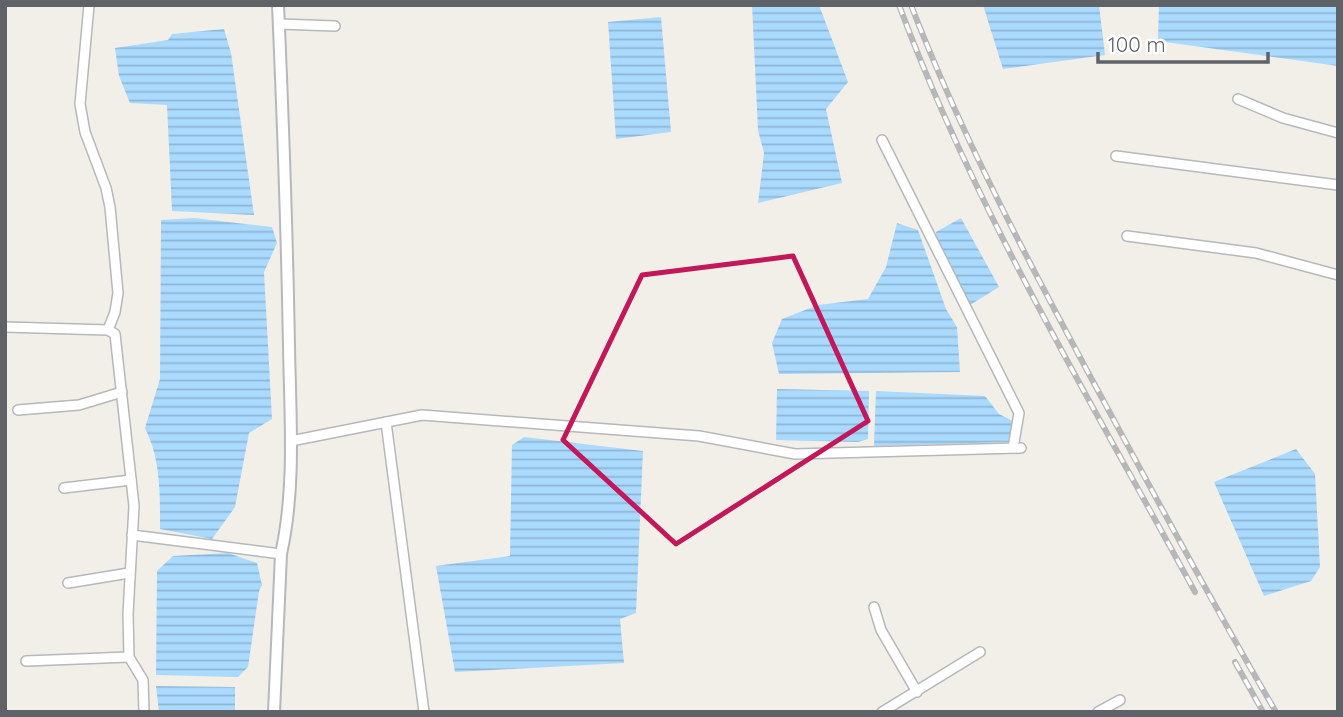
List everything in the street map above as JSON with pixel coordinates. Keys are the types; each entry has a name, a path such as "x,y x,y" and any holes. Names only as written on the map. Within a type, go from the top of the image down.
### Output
{"street":[{"path":"89,5 79,104 85,132 106,188 110,207 118,293 108,330"},
{"path":"274,712 281,554 286,531 291,441 286,183 278,5"},
{"path":"279,24 335,26"},
{"path":"1238,99 1283,118 1338,132"},
{"path":"291,441 422,415 699,436 795,454 1017,449 1019,413 882,139"},
{"path":"1116,156 1338,185"},
{"path":"1127,236 1256,253 1338,275"},
{"path":"5,327 108,330 115,334 134,506 129,573 129,657 143,680 144,712"},
{"path":"18,411 79,405 121,392"},
{"path":"387,422 424,712"},
{"path":"64,488 131,480"},
{"path":"132,535 281,554"},
{"path":"68,583 129,573"},
{"path":"874,607 881,630 916,692"},
{"path":"882,712 980,652"},
{"path":"26,661 129,657"},
{"path":"1098,712 1120,700"}],"highlighted area":[{"path":"793,256 868,421 676,544 563,440 642,275"}],"water":[{"path":"752,5 819,5 848,82 826,109 842,183 758,203 764,153 758,130"},
{"path":"983,5 1099,5 1105,55 1003,69"},
{"path":"1159,5 1338,5 1338,66 1158,41"},
{"path":"661,17 671,132 616,139 608,22"},
{"path":"224,29 231,53 254,215 172,211 167,105 130,103 119,76 115,48 168,40 172,34"},
{"path":"194,218 272,227 277,243 264,272 272,419 249,433 235,507 212,539 160,529 157,465 145,428 160,379 161,220"},
{"path":"961,218 999,287 970,305 938,261 936,232"},
{"path":"897,223 918,230 946,309 957,327 960,372 779,374 772,343 782,319 818,305 868,299 886,267"},
{"path":"777,389 869,391 868,439 858,442 776,440"},
{"path":"876,391 985,396 999,414 1013,421 1008,442 874,446"},
{"path":"524,437 643,451 636,613 620,619 624,663 455,672 436,566 510,556 512,445"},
{"path":"1296,449 1315,474 1320,567 1311,581 1264,596 1214,482"},
{"path":"228,553 257,563 262,585 248,667 238,677 156,675 157,571 173,556"},
{"path":"156,686 235,687 235,712 159,712"}],"railway":[{"path":"899,5 963,156 1036,304 1195,592"},
{"path":"911,5 952,103 1021,246 1184,550 1276,712"},
{"path":"1235,662 1263,712"}]}
